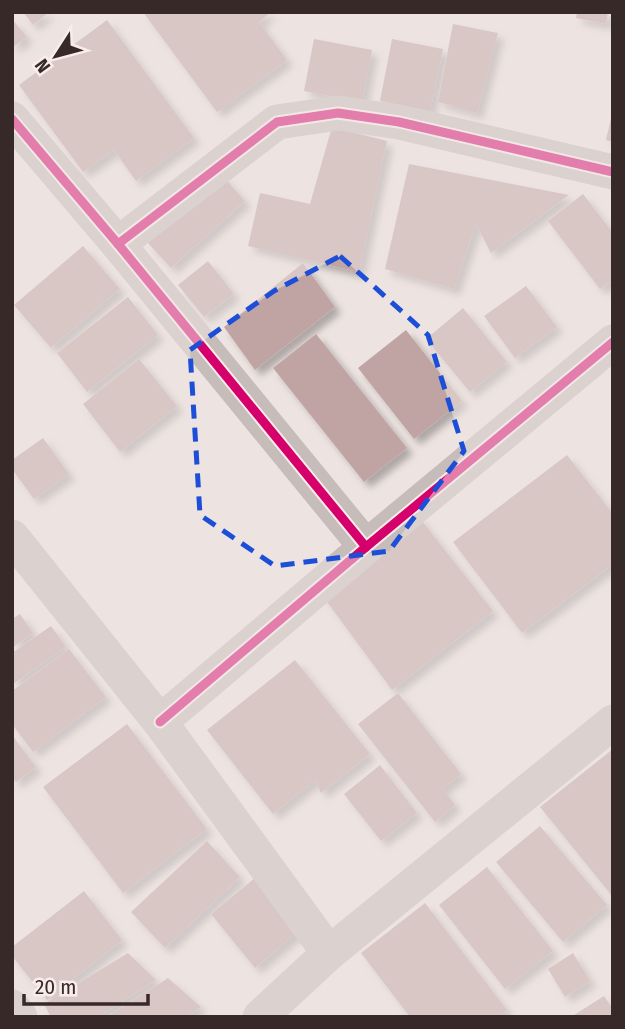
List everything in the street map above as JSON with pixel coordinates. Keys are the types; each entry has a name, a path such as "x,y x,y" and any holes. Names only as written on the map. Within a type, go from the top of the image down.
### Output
{"street":[{"path":"118,244 277,122 326,114 338,113 399,122 613,172"},
{"path":"12,119 366,547"},
{"path":"160,722 613,342"},
{"path":"12,537 160,722 329,953"},
{"path":"260,1017 329,953 613,722"},
{"path":"12,1007 20,1017"}],"highlighted area":[{"path":"340,256 428,335 464,451 389,551 275,566 200,515 190,350 274,291"}],"building":[{"path":"23,12 49,12 33,25"},
{"path":"143,12 271,12 259,22 287,60 217,112"},
{"path":"577,12 608,12 606,24 576,18"},
{"path":"12,19 27,37 12,48"},
{"path":"107,20 194,138 136,181 114,150 83,172 19,85"},
{"path":"453,24 498,33 477,113 438,102"},
{"path":"314,39 372,50 362,102 304,91"},
{"path":"392,39 443,49 430,111 380,101"},
{"path":"613,114 613,142 606,140"},
{"path":"332,127 387,141 359,272 248,246 260,193 310,204"},
{"path":"409,164 569,195 491,253 476,224 454,289 385,269"},
{"path":"221,174 245,201 171,268 147,242"},
{"path":"583,194 613,233 613,280 600,289 548,221"},
{"path":"83,246 120,289 51,348 14,305"},
{"path":"208,261 234,294 204,317 178,285"},
{"path":"303,263 335,307 255,370 224,327"},
{"path":"526,286 557,327 515,358 484,316"},
{"path":"128,297 158,335 87,392 57,353"},
{"path":"463,308 507,362 470,392 426,339"},
{"path":"406,330 462,401 414,439 358,368"},
{"path":"316,334 407,448 364,482 273,368"},
{"path":"139,359 177,406 120,452 83,404"},
{"path":"43,438 69,474 34,499 12,469 12,460"},
{"path":"567,455 613,514 613,564 522,633 453,542"},
{"path":"418,516 493,611 392,690 319,591"},
{"path":"20,614 33,633 12,648 12,619"},
{"path":"51,626 66,647 12,685 12,653"},
{"path":"69,649 106,697 33,752 12,724 12,691"},
{"path":"295,660 370,754 321,793 315,780 273,814 207,730"},
{"path":"398,693 461,774 442,789 455,805 435,822 358,724"},
{"path":"127,724 207,829 123,893 43,787"},
{"path":"12,735 36,767 16,782 12,777"},
{"path":"613,749 613,897 540,807"},
{"path":"380,765 417,813 381,841 344,794"},
{"path":"540,826 607,905 563,942 496,862"},
{"path":"207,841 240,877 165,948 131,912"},
{"path":"487,867 553,951 505,989 439,905"},
{"path":"256,877 300,930 255,968 211,914"},
{"path":"84,891 122,940 47,1000 12,956 12,947"},
{"path":"425,903 507,1010 497,1017 410,1017 361,953"},
{"path":"128,953 156,980 98,1017 51,1017 44,1004"},
{"path":"573,953 590,981 565,997 548,969"},
{"path":"168,978 201,1007 186,1017 107,1017"},
{"path":"604,996 613,1009 613,1017 571,1017"}],"cycle path":[{"path":"118,244 277,122 338,113 399,122 613,172"},
{"path":"12,119 366,547"},
{"path":"160,722 613,342"}]}
